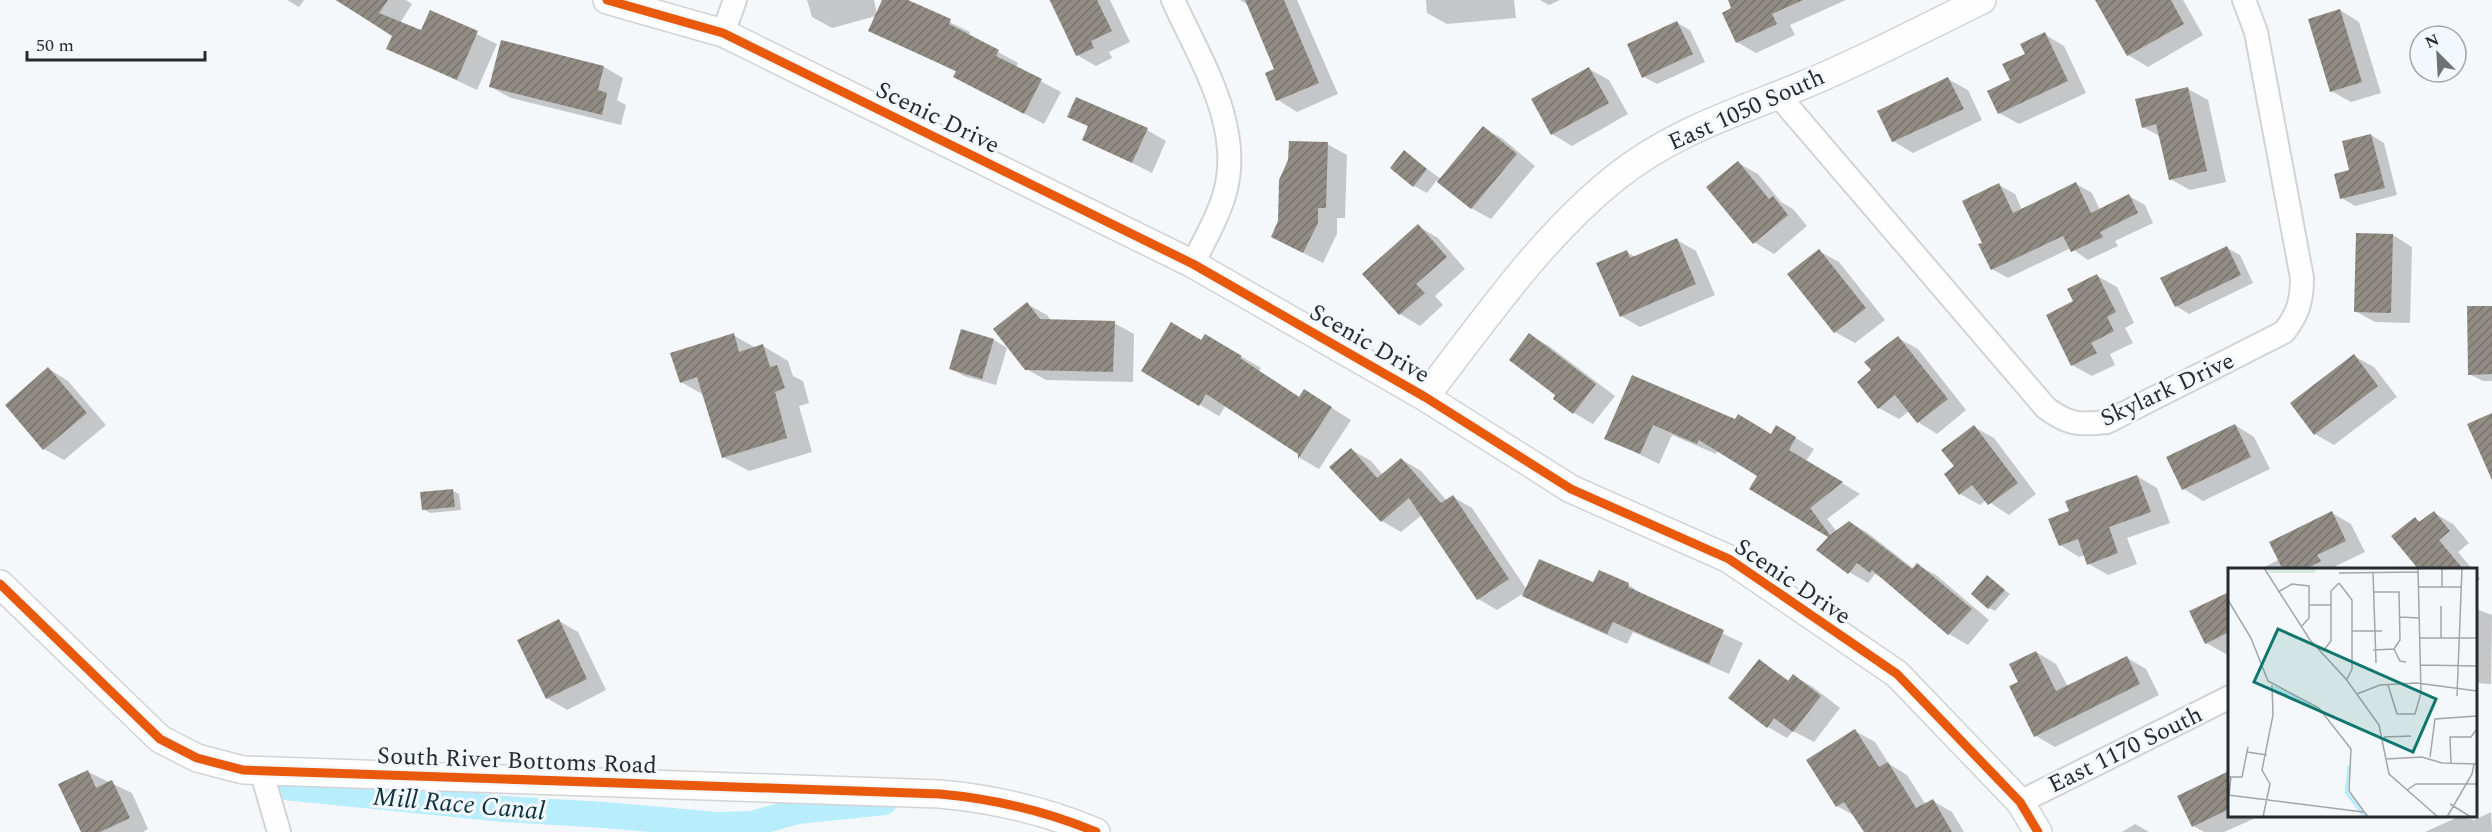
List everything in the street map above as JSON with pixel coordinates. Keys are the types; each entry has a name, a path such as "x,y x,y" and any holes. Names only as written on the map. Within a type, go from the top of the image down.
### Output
{"street":[{"name":"Scenic Drive","path":"607,0 723,33 1193,264 1425,397 1571,489 1729,559 1897,674 2020,802 2038,832"},
{"path":"723,33 735,0"},
{"path":"1173,0 1218,99 1228,137 1229,167 1224,196 1193,264"},
{"name":"East 1050 South","path":"1425,397 1536,255 1581,207 1616,177 1664,144 1705,123 1778,95 1982,0"},
{"name":"Skylark Drive","path":"1778,95 2046,408 2062,420 2080,425 2107,422 2284,332 2296,317 2302,298 2302,278 2256,32 2244,0"},
{"name":"South River Bottoms Road","path":"0,584 160,739 197,758 243,770 940,794 1005,802 1068,820 1096,832"},
{"name":"East 1170 South","path":"2020,802 2228,698"},
{"path":"261,770 279,832"}],"building":[{"path":"336,0 388,0 379,13 421,30 430,10 478,31 457,80 386,49 392,36"},
{"path":"882,0 908,0 951,19 949,24 999,50 996,56 1042,79 1024,114 953,77 956,71 868,31"},
{"path":"1050,0 1097,0 1112,31 1091,41 1094,48 1076,56"},
{"path":"1245,0 1284,0 1319,83 1276,101 1265,73 1274,69"},
{"path":"1728,0 1803,0 1772,14 1777,24 1736,43 1722,13 1731,8"},
{"path":"2095,0 2171,0 2184,24 2127,56"},
{"path":"2340,9 2362,82 2330,92 2308,19"},
{"path":"1677,21 1693,54 1642,78 1627,44"},
{"path":"2045,32 2068,81 1998,114 1987,91 2010,80 2002,64 2025,54 2020,44"},
{"path":"501,40 604,66 598,90 607,93 602,115 489,87"},
{"path":"1589,67 1609,103 1551,135 1531,99"},
{"path":"1948,77 1964,109 1892,142 1877,111"},
{"path":"2188,87 2207,171 2169,180 2156,124 2142,128 2135,99"},
{"path":"1076,97 1148,128 1132,163 1082,140 1088,126 1067,117"},
{"path":"1483,126 1517,154 1471,209 1437,182"},
{"path":"2371,134 2385,188 2340,199 2334,174 2349,170 2342,141"},
{"path":"1289,141 1328,142 1326,208 1318,208 1318,223 1303,253 1271,237 1278,221 1279,180 1288,160"},
{"path":"1404,150 1427,169 1413,187 1390,168"},
{"path":"1738,161 1769,199 1773,196 1788,215 1753,244 1706,187"},
{"path":"2076,182 2091,213 2129,194 2138,213 2100,232 2103,237 2071,252 2063,236 1991,270 1978,244 1982,243 1962,201 1999,183 2013,213"},
{"path":"1418,224 1447,257 1416,284 1425,293 1399,315 1362,274"},
{"path":"2356,233 2393,234 2391,313 2354,312"},
{"path":"1677,238 1696,284 1620,317 1596,263 1627,250 1630,258"},
{"path":"2227,246 2241,275 2175,307 2160,278"},
{"path":"1819,249 1866,308 1834,333 1787,274"},
{"path":"2097,274 2116,312 2107,317 2114,331 2091,343 2097,353 2071,366 2046,315 2073,301 2067,289"},
{"path":"1027,302 1040,319 1115,321 1113,372 1025,370 993,329"},
{"path":"2467,306 2492,306 2492,374 2468,375"},
{"path":"1171,322 1201,340 1205,334 1242,356 1240,358 1299,397 1304,389 1332,407 1298,459 1298,454 1206,394 1199,406 1141,371"},
{"path":"961,329 994,339 982,379 949,369"},
{"path":"734,333 739,352 763,344 770,367 777,365 785,388 775,392 787,438 722,458 697,377 680,383 670,353"},
{"path":"1529,333 1596,384 1573,414 1553,399 1555,395 1509,360"},
{"path":"1898,336 1948,399 1917,423 1895,395 1878,409 1857,382 1871,370 1864,362"},
{"path":"2354,354 2378,386 2314,435 2290,403"},
{"path":"48,367 87,413 43,450 5,405"},
{"path":"1632,375 1735,419 1738,414 1771,434 1776,425 1796,437 1789,450 1843,482 1810,508 1830,535 1849,521 1912,569 1917,563 1972,609 1948,635 1872,570 1870,573 1857,563 1848,574 1816,550 1828,537 1749,489 1757,476 1699,440 1697,444 1653,425 1640,454 1604,439"},
{"path":"2492,413 2492,480 2467,424"},
{"path":"2235,424 2251,457 2182,490 2166,457"},
{"path":"1974,425 2018,483 1988,505 1972,485 1959,495 1944,474 1954,466 1941,450"},
{"path":"1351,448 1377,478 1401,458 1441,503 1453,495 1509,579 1477,600 1409,498 1381,522 1329,467"},
{"path":"2137,475 2151,512 2109,527 2118,553 2087,565 2078,539 2059,546 2048,519 2069,511 2065,501"},
{"path":"453,489 455,507 422,510 420,492"},
{"path":"2332,511 2346,541 2317,555 2321,561 2308,568 2282,568 2269,542"},
{"path":"2434,511 2450,531 2439,540 2462,568 2417,568 2391,536 2415,517 2419,522"},
{"path":"1539,559 1593,582 1599,570 1629,583 1628,587 1724,630 1709,664 1613,622 1607,634 1522,596"},
{"path":"1987,575 2005,590 1988,609 1971,594"},
{"path":"2228,592 2228,632 2205,644 2189,611"},
{"path":"559,619 587,679 546,699 517,640"},
{"path":"2036,651 2056,691 2127,656 2140,684 2034,737 2009,686 2018,682 2009,664"},
{"path":"1759,659 1788,681 1793,674 1821,696 1793,732 1774,718 1767,728 1728,698"},
{"path":"1855,729 1879,767 1888,762 1916,808 1933,799 1952,832 1864,832 1844,802 1836,807 1806,760"},
{"path":"88,770 96,788 112,780 130,818 100,832 81,832 58,784"},
{"path":"2228,771 2228,809 2192,827 2177,796"}],"waterway":[{"name":"Mill Race Canal","path":"285,787 504,809 717,825 752,824 798,811 884,802"}],"cycle path":[{"path":"607,0 723,33 1193,264 1425,397 1571,489 1729,559 1897,674 2020,802 2038,832"},
{"path":"0,584 160,739 197,758 243,770 940,794 1020,807 1096,832"}]}
